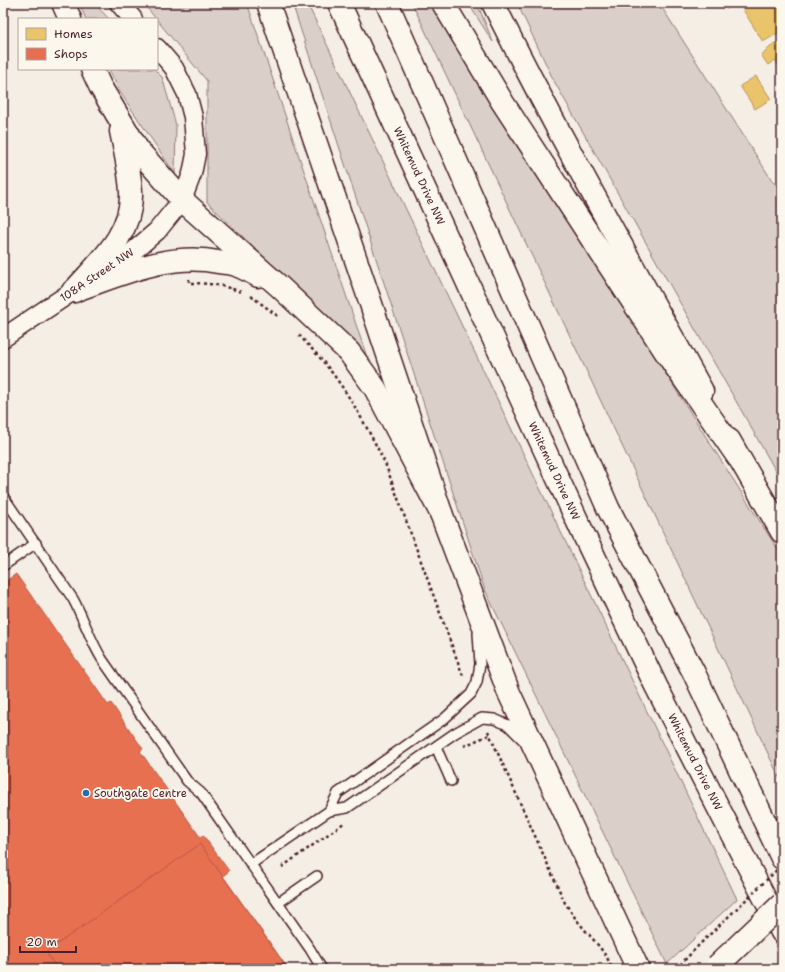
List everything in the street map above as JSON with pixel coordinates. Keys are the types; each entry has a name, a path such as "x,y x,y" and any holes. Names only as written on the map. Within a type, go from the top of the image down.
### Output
{"main road":[{"path":"64,3 70,18"},
{"path":"268,3 441,513 509,693 638,969"},
{"name":"Whitemud Drive NW","path":"339,3 582,531 656,686 782,932"},
{"path":"387,3 608,508 694,673 782,858"},
{"path":"442,3 503,103 669,357 738,458"},
{"path":"493,3 523,65 560,134 738,458 782,532"},
{"path":"92,70 100,86 138,150 182,200 280,287 349,352 375,388 441,513"},
{"path":"74,291 116,242 123,232 128,220 131,207 131,193 120,120"},
{"path":"74,291 149,266 188,259 210,260 235,265 280,287"},
{"path":"716,968 782,904"}],"street":[{"path":"120,3 132,18"},
{"path":"158,49 174,68 187,94 193,116 196,154 192,174 182,200"},
{"name":"108A Street NW","path":"3,338 123,260 157,231 182,200"}],"lane":[{"path":"3,496 36,543 80,612 90,638 102,659 187,781 201,793 310,949 322,969"},
{"path":"3,566 36,543"},
{"path":"329,811 338,793 444,718 471,694 477,682 480,664 477,609"},
{"path":"251,864 329,811 347,808 455,733 482,718 494,719 508,725 521,737 534,753 552,784"},
{"path":"436,747 451,780"},
{"path":"278,903 316,876"}],"path":[{"path":"189,276 189,283 208,283 226,286 243,292"},
{"path":"249,295 274,312 284,321"},
{"path":"294,330 326,366 352,402 371,434 385,463 465,679"},
{"path":"486,729 565,903 604,953 610,962 612,969"},
{"path":"461,747 489,735"},
{"path":"676,969 782,865"}],"shaded area":[{"path":"79,3 94,3 108,18 86,18"},
{"path":"143,3 247,3 367,357 207,202 207,81 158,21 158,18 155,18"},
{"path":"292,3 307,3 737,899 667,964 485,590"},
{"path":"412,3 429,3 782,556 782,783"},
{"path":"468,3 477,3 493,42"},
{"path":"517,3 659,3 773,182 782,189 782,482 554,81"},
{"path":"109,70 155,70 162,77 176,125 175,174 120,92"}],"building: Homes":[{"path":"723,3 737,3 727,9"},
{"path":"750,3 782,3 782,31 763,42 742,8"},
{"path":"782,39 782,71 775,60 768,65 761,55"},
{"path":"756,76 771,99 755,109 740,86"}],"building: Shops":[{"name":"Southgate Centre","path":"16,574 108,705 111,703 143,749 140,751 200,837 203,835 229,871 223,876 288,969 3,969 3,583"},
{"path":"200,844 288,969 57,969 46,952"}],"place":[{"name":"Southgate Centre","path":"86,793"}]}
